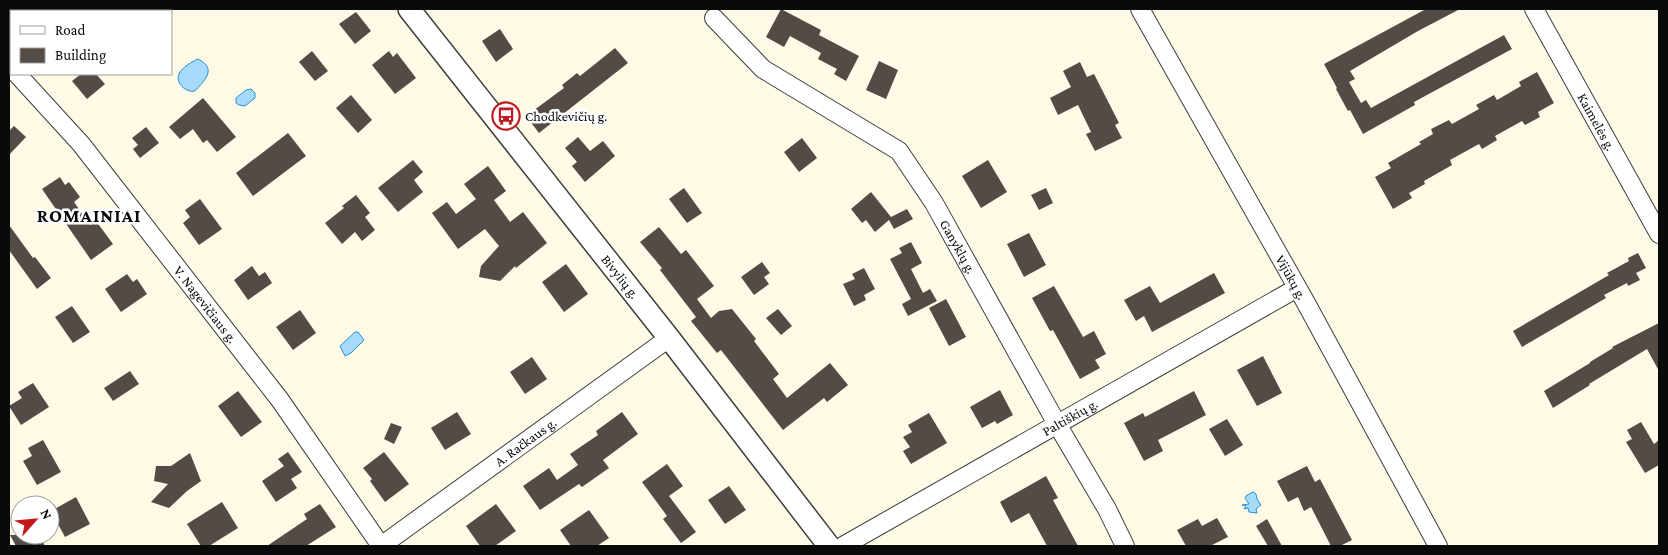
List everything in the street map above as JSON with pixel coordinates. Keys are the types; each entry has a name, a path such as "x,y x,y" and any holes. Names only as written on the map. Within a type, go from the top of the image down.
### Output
{"street":[{"name":"Bivylių g.","path":"409,9 669,338 829,546"},
{"name":"Vijūkų g.","path":"1140,9 1297,288 1438,546"},
{"name":"Kaimelės g.","path":"1534,9 1659,234"},
{"name":"Ganyklų g.","path":"714,18 763,69 899,151 934,203 1107,510 1125,546"},
{"name":"V. Nagevičiaus g.","path":"18,75 81,144 274,392 381,546"},
{"name":"Paltiškių g.","path":"843,546 1297,288"},
{"name":"A. Račkaus g.","path":"381,546 669,338"}],"water":[{"path":"198,59 207,67 207,75 195,91 185,89 180,84 179,74 190,63"},
{"path":"251,89 255,93 255,98 245,106 236,103 236,98 246,90"},
{"path":"355,332 358,332 364,340 351,353 345,356 340,346"},
{"path":"1253,492 1256,494 1261,505 1256,509 1257,513 1249,512 1248,508 1244,509 1246,506 1242,505 1249,504 1245,498"}],"building":[{"path":"781,9 821,30 819,35 859,56 846,81 834,74 837,69 818,59 821,53 790,36 784,47 766,37"},
{"path":"1426,9 1460,9 1350,71 1355,79 1349,82 1361,103 1366,100 1371,108 1504,35 1512,49 1414,102 1415,105 1363,134 1350,110 1348,111 1324,64"},
{"path":"356,12 371,31 355,44 339,24"},
{"path":"500,29 513,49 496,62 482,41"},
{"path":"615,48 628,63 539,133 526,116 564,88 562,85 577,73 580,76"},
{"path":"312,51 328,71 315,81 299,62"},
{"path":"389,51 393,57 397,53 416,78 395,94 372,65"},
{"path":"879,61 898,70 886,99 866,90"},
{"path":"1080,62 1087,77 1094,74 1119,123 1115,125 1122,138 1095,151 1086,134 1091,132 1078,105 1058,115 1050,98 1071,87 1063,71"},
{"path":"1537,72 1554,103 1538,112 1540,117 1525,125 1522,121 1495,136 1497,140 1482,149 1479,144 1450,160 1452,165 1424,181 1425,184 1409,193 1412,198 1393,209 1375,177 1391,168 1388,163 1421,144 1419,142 1433,134 1431,129 1449,120 1452,124 1479,109 1476,105 1494,95 1497,100 1521,86 1519,82"},
{"path":"80,75 97,75 105,84 87,99 72,81"},
{"path":"351,95 372,120 358,133 336,108"},
{"path":"203,98 236,137 217,152 207,140 203,143 193,129 180,139 169,127"},
{"path":"14,126 26,137 9,155 9,131"},
{"path":"146,127 159,143 140,158 133,149 138,145 132,138"},
{"path":"288,133 306,156 253,196 236,173"},
{"path":"578,137 590,151 603,141 615,156 585,182 572,166 577,162 565,148"},
{"path":"802,138 817,158 799,172 784,152"},
{"path":"413,160 423,172 414,180 423,192 398,212 378,188"},
{"path":"988,160 1007,192 981,208 962,176"},
{"path":"488,166 506,191 494,200 510,222 523,212 547,243 516,268 515,266 500,281 479,277 481,266 499,246 485,229 458,249 432,213 447,202 456,214 476,199 464,184"},
{"path":"60,177 65,185 69,182 80,197 74,202 90,225 96,221 113,244 91,260 42,189"},
{"path":"684,188 702,213 687,223 669,199"},
{"path":"1046,188 1053,203 1039,210 1031,195"},
{"path":"871,192 891,217 907,209 913,219 894,229 889,220 875,232 866,220 862,223 851,209"},
{"path":"356,195 370,213 365,217 375,230 362,241 355,232 342,244 325,223 344,208 342,206"},
{"path":"200,199 222,229 199,245 183,223 190,217 185,210"},
{"path":"9,225 33,258 35,257 51,278 37,289 9,250"},
{"path":"659,227 681,254 686,250 714,286 697,299 711,318 719,311 732,309 756,339 754,341 779,374 773,379 787,398 830,363 848,385 827,402 824,398 783,430 721,350 717,353 691,321 696,317 660,270 662,268 640,242"},
{"path":"1029,233 1046,265 1024,277 1007,244"},
{"path":"911,242 922,263 911,269 923,293 930,289 937,301 908,316 902,304 911,299 890,259 902,253 899,248"},
{"path":"1638,253 1646,268 1636,273 1640,280 1628,286 1627,283 1604,295 1606,298 1522,347 1513,331 1609,275 1607,273 1629,261 1628,258"},
{"path":"762,262 770,273 764,277 769,284 754,295 741,277"},
{"path":"566,264 588,294 564,312 542,282"},
{"path":"252,266 259,276 265,272 272,283 248,300 234,280"},
{"path":"864,268 875,289 864,295 866,300 854,306 843,284 855,279 852,274"},
{"path":"1214,273 1225,293 1152,332 1144,316 1136,321 1124,300 1150,286 1160,303"},
{"path":"127,274 133,282 137,279 147,294 121,312 105,289"},
{"path":"1054,286 1083,337 1094,331 1106,354 1095,360 1100,368 1080,379 1053,330 1050,331 1032,298"},
{"path":"946,299 966,337 949,346 929,308"},
{"path":"72,306 90,332 73,343 55,317"},
{"path":"778,309 792,326 781,335 766,318"},
{"path":"300,310 316,333 293,350 276,327"},
{"path":"1659,323 1659,371 1647,349 1553,408 1544,391 1612,347"},
{"path":"1263,356 1282,393 1257,406 1237,370"},
{"path":"532,357 547,379 525,394 510,372"},
{"path":"130,371 139,384 113,401 104,388"},
{"path":"33,383 49,407 21,425 9,406 22,398 18,392"},
{"path":"1000,390 1013,415 997,424 995,421 982,428 970,407"},
{"path":"238,391 262,422 241,437 218,406"},
{"path":"1194,391 1206,415 1158,440 1163,451 1144,461 1124,423 1143,413 1145,417"},
{"path":"457,412 471,434 445,450 431,428"},
{"path":"622,412 638,434 603,460 609,468 582,487 579,484 540,510 523,486 549,468 557,480 578,465 570,454 598,435 596,431"},
{"path":"929,413 947,443 911,464 903,451 910,447 903,437 912,432 908,425"},
{"path":"1227,419 1243,445 1225,456 1209,429"},
{"path":"1641,422 1654,444 1659,440 1659,465 1645,473 1626,442 1632,439 1627,430"},
{"path":"391,423 402,427 394,444 384,439"},
{"path":"43,440 61,472 37,485 23,461 32,456 28,448"},
{"path":"288,452 302,472 291,479 297,488 276,502 262,481 284,466 278,459"},
{"path":"384,452 409,484 385,502 370,481 372,479 363,468"},
{"path":"190,453 201,481 169,508 151,502 168,484 154,481 156,466 171,466"},
{"path":"667,464 683,486 669,496 696,532 681,543 663,519 667,516 642,482"},
{"path":"1307,466 1315,482 1320,479 1352,540 1340,546 1331,546 1311,507 1304,511 1298,497 1288,502 1277,481"},
{"path":"1046,476 1058,498 1053,500 1078,546 1047,546 1029,513 1011,523 1000,502"},
{"path":"729,486 746,510 725,524 708,500"},
{"path":"76,497 90,524 65,537 60,528 60,506"},
{"path":"222,502 238,528 209,546 201,546 187,524"},
{"path":"320,504 336,527 306,546 267,546 307,519 304,514"},
{"path":"496,504 516,531 495,546 480,546 466,526"},
{"path":"589,510 609,538 597,546 571,546 560,530"},
{"path":"1217,518 1228,537 1210,546 1186,546 1177,530 1198,519 1202,526"},
{"path":"1267,519 1282,546 1268,546 1256,526"},
{"path":"15,545 45,546 16,546"}],"place":[{"name":"Chodkevičių g.","path":"506,116"}],"district":[{"name":"ROMAINIAI","path":"89,215"}]}
